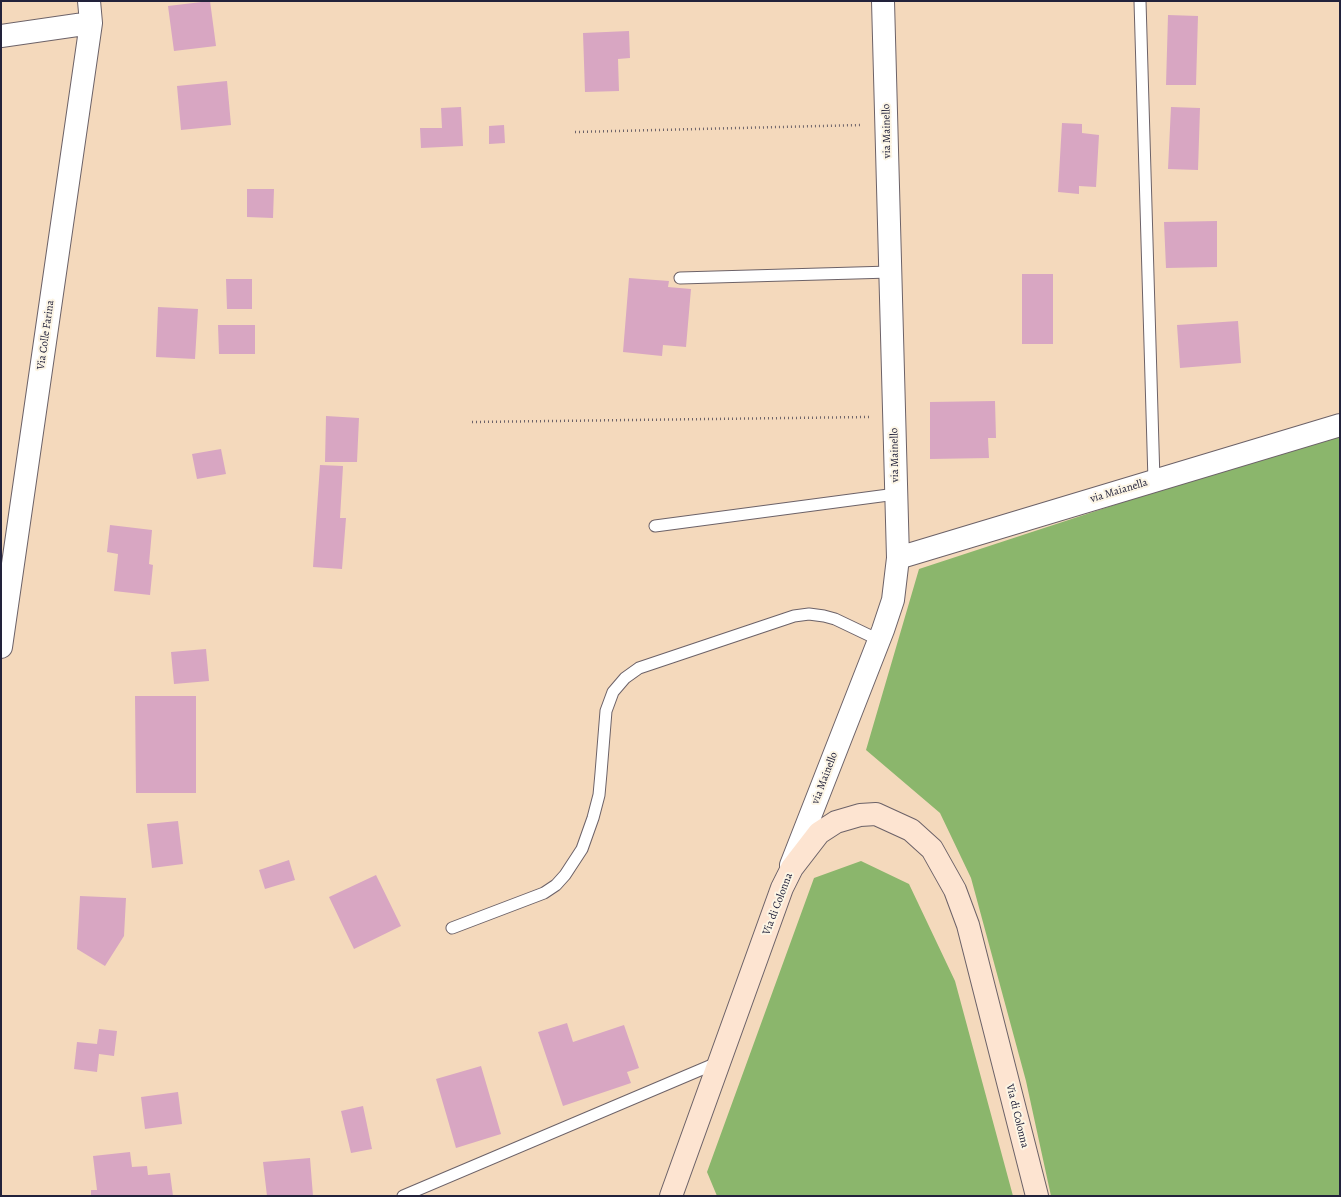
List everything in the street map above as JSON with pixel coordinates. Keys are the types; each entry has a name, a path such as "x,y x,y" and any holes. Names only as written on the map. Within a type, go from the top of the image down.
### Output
{"street":[{"name":"Via Colle Farina","path":"1,647 91,23 89,1"},
{"name":"via Mainello","path":"782,888 879,640 893,600 898,558 883,1"},
{"path":"1,36 91,23"},
{"name":"via Maianella","path":"898,558 1340,425"},
{"name":"Via di Colonna","path":"671,1196 782,888 792,868 819,833 836,822 860,815 876,814 911,830 932,849 955,890 968,925 1037,1196"}],"lane":[{"path":"1140,1 1154,481"},
{"path":"680,278 890,272"},
{"path":"655,526 896,494"},
{"path":"452,928 544,893 556,885 565,875 582,849 592,823 600,788 606,711 613,692 625,678 640,668 794,616 809,614 835,619 879,640"},
{"path":"404,1196 720,1062"}],"path":[{"path":"574,132 886,125"},
{"path":"472,422 894,416"}],"green space":[{"path":"1340,431 1340,1196 1051,1196 1026,1081 971,878 940,813 866,750 919,569"},
{"path":"861,861 909,884 955,981 1013,1196 717,1196 707,1172 814,878"}],"building":[{"path":"210,1 216,46 174,51 168,6"},
{"path":"1168,15 1198,16 1196,85 1166,85"},
{"path":"629,31 630,58 618,59 619,91 585,92 583,33"},
{"path":"227,81 231,125 181,130 177,86"},
{"path":"461,107 463,146 421,148 420,128 442,128 441,108"},
{"path":"1171,107 1200,108 1198,170 1168,169"},
{"path":"1062,123 1082,124 1082,133 1099,135 1096,187 1079,186 1079,194 1058,192"},
{"path":"504,125 505,143 489,144 489,126"},
{"path":"247,189 274,189 273,218 247,217"},
{"path":"1217,221 1217,267 1166,268 1164,222"},
{"path":"1022,274 1053,274 1053,344 1022,344"},
{"path":"629,278 669,281 668,287 691,289 686,347 663,345 662,356 623,352"},
{"path":"226,279 252,279 252,309 227,309"},
{"path":"158,307 198,309 195,359 156,357"},
{"path":"1238,321 1241,363 1180,368 1177,325"},
{"path":"218,325 255,325 255,354 219,354"},
{"path":"995,401 996,438 988,438 989,458 930,459 930,402"},
{"path":"326,416 359,418 357,462 325,462"},
{"path":"221,449 226,474 197,479 192,454"},
{"path":"320,465 343,466 340,518 346,518 342,569 313,567"},
{"path":"110,525 152,530 149,564 153,565 150,595 114,591 118,554 107,552"},
{"path":"206,649 209,681 174,684 171,652"},
{"path":"135,696 196,696 196,793 136,793"},
{"path":"178,821 183,864 152,868 147,824"},
{"path":"289,860 295,880 265,889 259,870"},
{"path":"376,875 401,926 354,949 329,897"},
{"path":"80,896 126,898 124,936 105,966 77,949"},
{"path":"567,1023 573,1042 624,1025 639,1068 627,1072 631,1083 563,1106 538,1032"},
{"path":"99,1029 117,1031 114,1056 99,1054 97,1072 74,1069 77,1042 97,1044"},
{"path":"481,1066 501,1134 456,1148 436,1079"},
{"path":"178,1092 182,1124 145,1129 141,1097"},
{"path":"363,1106 372,1149 351,1153 341,1111"},
{"path":"130,1152 132,1167 147,1166 148,1175 170,1173 173,1196 91,1196 91,1190 97,1190 93,1156"},
{"path":"310,1158 313,1196 267,1196 263,1162"}]}
